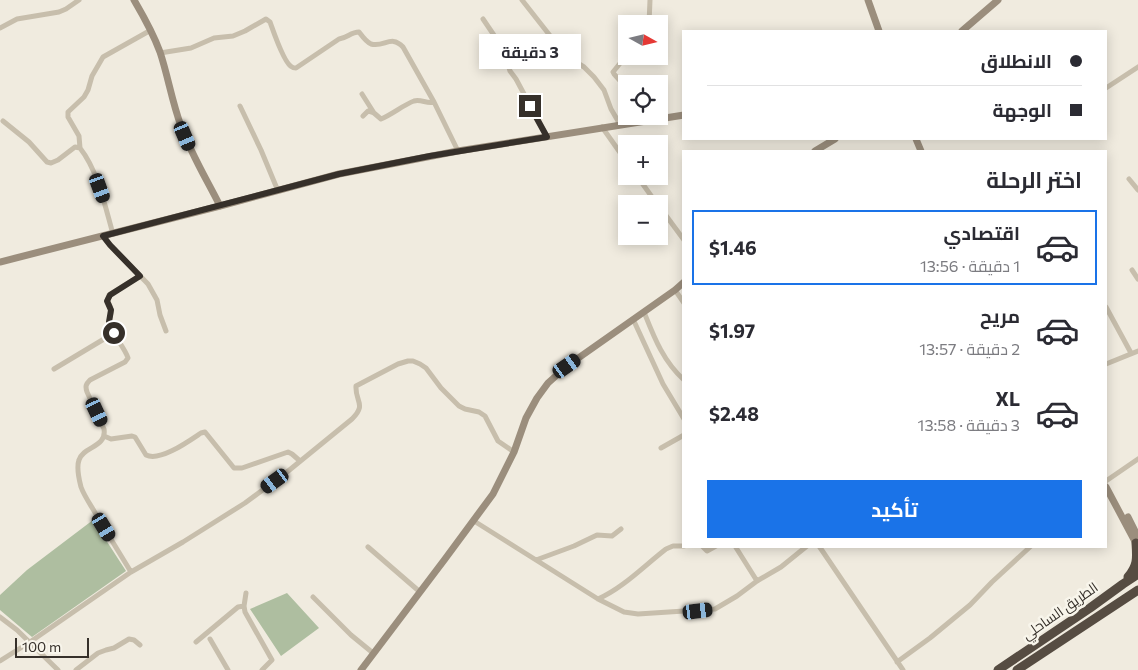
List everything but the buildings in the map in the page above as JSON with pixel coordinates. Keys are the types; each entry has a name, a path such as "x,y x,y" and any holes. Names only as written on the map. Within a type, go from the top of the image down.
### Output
{"highway":[{"path":"1123,584 1136,565 1137,542"},
{"name":"الطريق الساحلي","path":"998,670 1138,574"},
{"name":"الطريق الساحلي","path":"1018,670 1137,592"}],"street":[{"path":"0,28 17,18 66,10 79,0"},
{"path":"134,0 151,30 160,52 181,127 220,206"},
{"path":"0,262 339,174 458,151 602,128 618,123 604,90 594,77 584,67 566,56 522,0"},
{"path":"649,15 650,0"},
{"path":"868,0 879,30"},
{"path":"963,30 998,0"},
{"path":"160,52 191,48 214,38 233,36 266,19 270,22 289,66 293,68 296,68 339,39 345,38 354,32 359,32 370,44 396,42 403,47 434,102 458,151"},
{"path":"483,19 504,50 510,71 547,137"},
{"path":"112,234 104,199 88,161 80,148 79,136 68,117 68,112 84,97 92,76 103,57 151,30"},
{"path":"618,79 614,72 619,65"},
{"path":"1107,87 1138,67"},
{"path":"362,94 374,113 381,120 413,102 419,100 430,103 434,102"},
{"path":"240,106 278,191"},
{"path":"362,116 368,111 374,113"},
{"path":"668,117 682,115"},
{"path":"3,121 29,142 47,162 56,161 75,147 80,148"},
{"path":"602,128 618,150"},
{"path":"817,150 833,140"},
{"path":"1129,179 1138,190"},
{"path":"668,218 682,237"},
{"path":"103,236 148,284 157,300 166,331"},
{"path":"1132,270 1138,279"},
{"path":"131,572 86,496 79,478 78,468 81,455 100,442 104,436 104,429 86,387 90,380 127,360 128,355 109,324 111,310 107,301 108,297 140,276"},
{"path":"360,670 493,494 514,452 526,418 548,383 567,366 682,284"},
{"path":"675,290 682,300"},
{"path":"1107,309 1131,353"},
{"path":"644,312 661,351 668,363 682,378"},
{"path":"633,319 663,384 682,416"},
{"path":"54,369 114,333"},
{"path":"1107,364 1138,351"},
{"path":"0,661 131,572 245,503 287,472 352,420 359,412 356,386 398,364 408,361 426,368 441,388 459,406 479,412 485,416 498,440 514,452"},
{"path":"104,436 111,439 136,437 146,455 153,457 168,453 203,431 234,468 242,468 288,452 300,461"},
{"path":"661,448 682,436"},
{"path":"1107,480 1138,460"},
{"path":"1107,483 1137,542"},
{"path":"1107,489 1137,542"},
{"path":"474,521 598,600 616,609 633,614 715,609 781,567 805,548"},
{"path":"536,560 597,535 612,536 622,529"},
{"path":"598,600 623,584 666,549 673,546 682,546"},
{"path":"368,547 420,592"},
{"path":"736,548 757,581"},
{"path":"820,548 903,670"},
{"path":"897,662 970,605 1030,548"},
{"path":"246,593 245,612 272,660 262,670"},
{"path":"313,597 351,635 373,653"},
{"path":"196,642 238,607 244,606"},
{"path":"0,617 30,642 58,670"},
{"path":"76,670 98,653 114,648 129,639 134,640 140,645"},
{"path":"210,640 228,670"}],"green space":[{"path":"93,520 126,571 32,637 0,610 0,595 27,570"},
{"path":"287,593 319,628 281,656 250,609"}],"route":[{"path":"114,333 109,324 111,307 107,301 108,297 140,276 103,236 339,174 458,151 547,137 530,106"}]}
